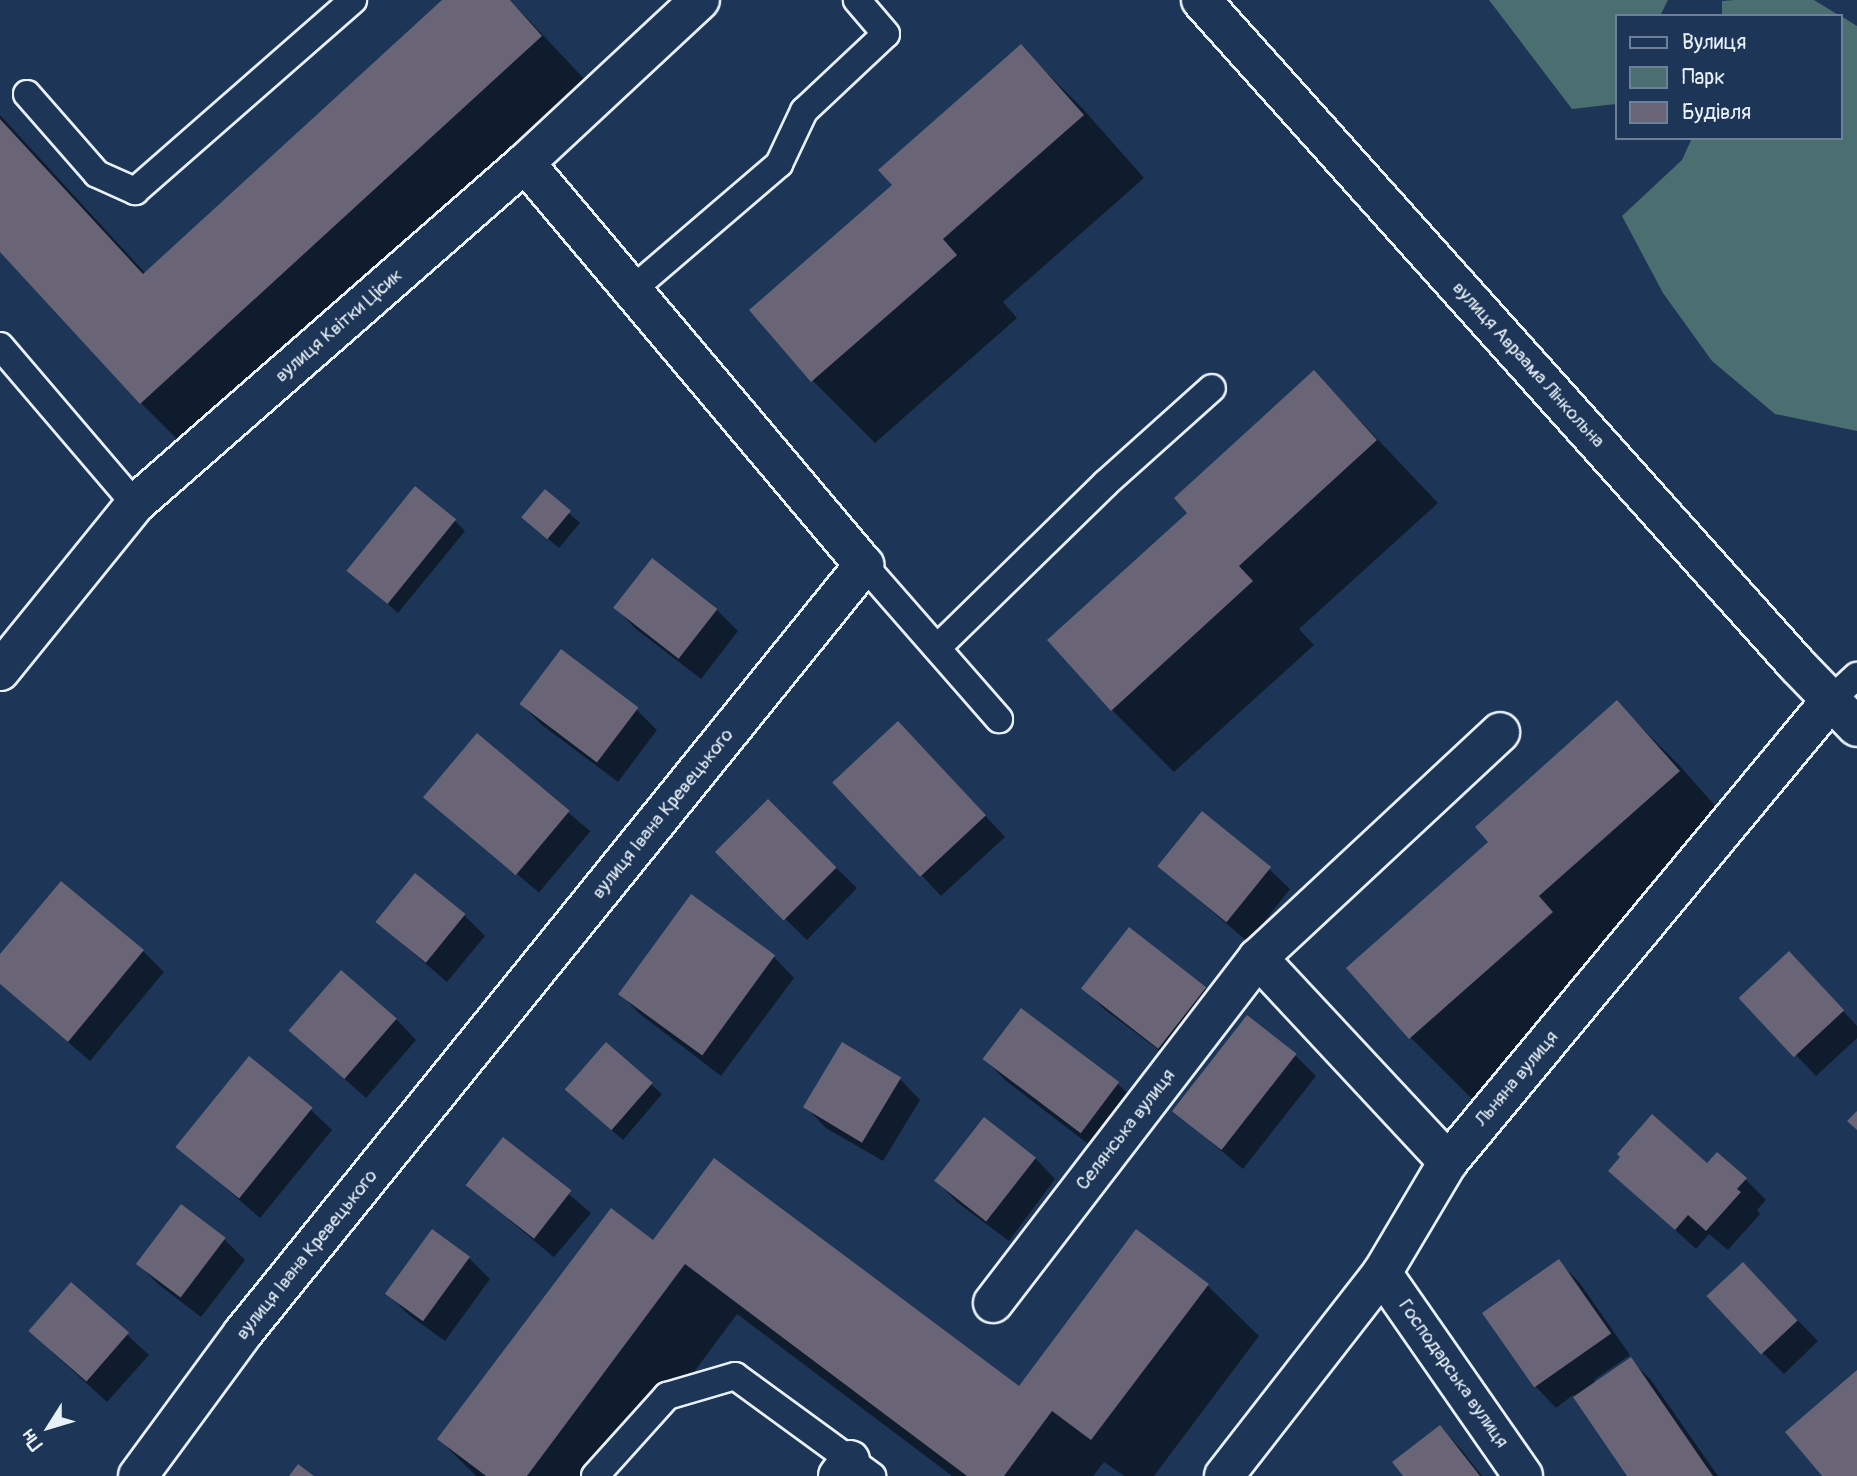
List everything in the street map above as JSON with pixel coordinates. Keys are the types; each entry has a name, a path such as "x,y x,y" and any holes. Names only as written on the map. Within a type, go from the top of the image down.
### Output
{"street":[{"name":"вулиця Авраама Лінкольна","path":"1201,0 1797,665 1844,688 1857,727"},
{"name":"вулиця Квітки Цісик","path":"0,671 135,504 526,163 682,6"},
{"path":"526,163 864,565"},
{"name":"вулиця Івана Кревецького","path":"138,1476 243,1333 864,565"},
{"name":"Льняна вулиця","path":"1224,1476 1382,1273 1448,1162 1844,688"},
{"name":"Селянська вулиця","path":"993,1303 1258,958 1500,732"},
{"path":"1258,958 1448,1162"},
{"name":"Господарська вулиця","path":"1382,1273 1523,1476"}],"lane":[{"path":"27,94 97,174 135,191 353,0"},
{"path":"632,290 779,164 804,111 886,34 857,0"},
{"path":"0,346 135,504"},
{"path":"937,648 1106,483 1212,387"},
{"path":"864,565 999,719"},
{"path":"595,1476 667,1396 735,1376 853,1471"}],"green space":[{"path":"1489,0 1668,0 1661,14 1616,14 1616,104 1572,109"},
{"path":"1814,0 1837,14 1722,14 1722,1"},
{"path":"1843,17 1857,26 1857,431 1775,414 1712,361 1663,293 1622,216 1682,160 1691,140 1843,140"}],"building":[{"path":"442,0 510,0 542,36 140,404 0,252 0,119 143,274"},
{"path":"1021,44 1084,115 943,239 957,255 811,382 749,310 892,185 878,170"},
{"path":"1314,370 1377,440 1239,566 1253,581 1111,711 1047,640 1187,513 1174,498"},
{"path":"415,486 456,519 388,604 346,571"},
{"path":"545,489 571,511 547,539 521,517"},
{"path":"652,558 717,609 679,659 613,608"},
{"path":"561,649 638,707 597,762 519,704"},
{"path":"1617,700 1680,771 1539,896 1553,912 1409,1039 1346,968 1488,842 1475,827"},
{"path":"898,721 986,815 920,877 832,782"},
{"path":"477,733 570,811 516,875 423,797"},
{"path":"768,799 837,868 784,921 715,852"},
{"path":"1202,811 1271,867 1226,922 1157,866"},
{"path":"415,873 466,914 426,963 375,922"},
{"path":"61,881 144,950 68,1042 0,984 0,954"},
{"path":"691,894 775,955 702,1055 618,994"},
{"path":"1129,927 1206,987 1158,1049 1081,988"},
{"path":"1789,951 1844,1010 1794,1057 1739,998"},
{"path":"341,970 397,1019 344,1079 289,1030"},
{"path":"1021,1008 1119,1082 1081,1133 982,1059"},
{"path":"1247,1015 1297,1054 1222,1150 1172,1111"},
{"path":"606,1042 653,1083 611,1130 565,1090"},
{"path":"842,1042 901,1078 862,1143 803,1107"},
{"path":"249,1056 313,1108 239,1199 175,1147"},
{"path":"1857,1111 1857,1130 1847,1121"},
{"path":"1652,1114 1707,1163 1717,1152 1747,1178 1737,1189 1741,1192 1706,1231 1688,1215 1675,1230 1608,1171 1620,1157 1617,1154"},
{"path":"984,1117 1036,1158 986,1221 934,1181"},
{"path":"503,1137 572,1191 534,1239 465,1185"},
{"path":"714,1158 1019,1386 1136,1229 1209,1284 1091,1440 1052,1411 1004,1476 967,1476 685,1264 527,1476 486,1476 437,1439 611,1208 653,1240"},
{"path":"181,1204 226,1238 181,1298 136,1264"},
{"path":"432,1229 470,1257 423,1321 385,1294"},
{"path":"1559,1259 1611,1334 1534,1387 1482,1313"},
{"path":"1743,1262 1798,1321 1761,1355 1706,1296"},
{"path":"71,1282 129,1333 86,1382 28,1331"},
{"path":"1631,1357 1713,1476 1627,1476 1573,1397"},
{"path":"1857,1370 1857,1476 1822,1476 1785,1432"},
{"path":"1440,1425 1480,1476 1403,1476 1392,1462"},
{"path":"298,1464 314,1476 289,1476"}]}
